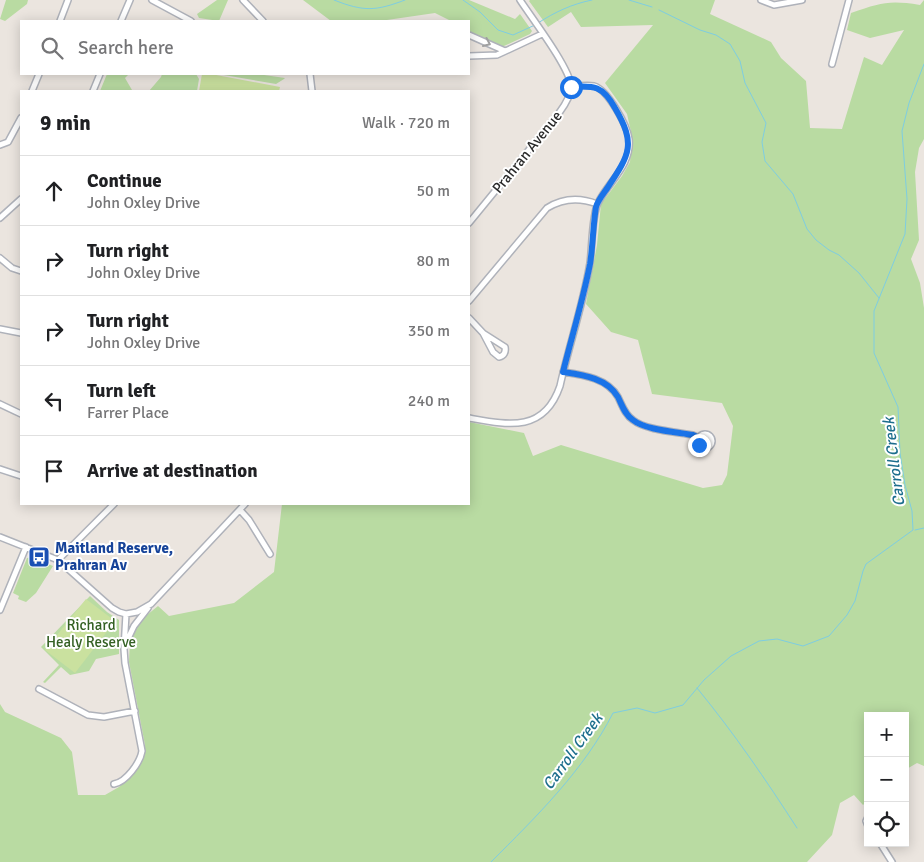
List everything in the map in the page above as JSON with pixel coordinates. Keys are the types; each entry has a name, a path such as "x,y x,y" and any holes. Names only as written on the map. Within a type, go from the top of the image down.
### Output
{"street":[{"path":"60,20 68,0"},
{"path":"121,20 130,0"},
{"path":"152,0 189,20"},
{"path":"243,0 263,20"},
{"path":"470,418 508,424 531,420 548,408 556,399 590,264 597,204 624,163 628,152 629,139 613,104 603,92 595,87 571,87 570,78 563,65 520,0"},
{"path":"760,0 774,5 802,0"},
{"path":"832,64 849,0"},
{"path":"470,56 497,54 542,34"},
{"path":"470,35 505,51"},
{"path":"32,90 39,75"},
{"path":"93,90 100,75"},
{"path":"310,75 312,90"},
{"name":"Prahran Avenue","path":"470,222 559,113 567,102 571,87"},
{"path":"0,145 8,142 20,120"},
{"path":"470,300 547,208 559,201 574,199 587,200 597,204"},
{"path":"0,218 20,200"},
{"path":"0,258 12,268 20,271"},
{"path":"470,319 483,333 496,356 503,355 506,350 505,347 483,333"},
{"path":"0,329 20,333"},
{"path":"563,372 588,376 605,383 617,395 626,413 640,425 693,435 699,438"},
{"path":"0,404 20,414"},
{"path":"0,468 20,476"},
{"path":"58,560 113,505"},
{"path":"124,650 134,626 151,604 244,505"},
{"path":"240,510 249,520 270,554"},
{"path":"0,536 58,560 112,608 126,614 144,609 151,604"},
{"path":"0,610 26,547"},
{"path":"114,784 125,778 141,757 142,746 124,650 126,614"},
{"path":"39,689 88,715 96,717 135,711"},
{"path":"883,847 892,862"}],"green space":[{"path":"6,0 28,0 27,4 5,21 0,19"},
{"path":"217,0 228,0 219,20 199,18 197,14"},
{"path":"303,0 469,0 515,19 520,14 532,31 530,34 504,46 499,46 470,32 470,20 449,20 435,13 387,20 330,20"},
{"path":"530,0 715,0 710,14 771,42 781,58 806,81 810,128 842,129 864,57 882,65 904,30 870,38 847,30 851,13 885,3 920,5 924,0 924,139 919,148 915,172 919,240 911,259 920,283 924,308 924,766 917,763 909,768 909,712 864,712 864,804 854,795 840,803 832,835 807,862 0,862 0,704 5,712 61,738 72,752 78,795 105,795 119,787 137,770 145,745 129,662 130,640 142,619 158,606 169,616 234,603 274,572 282,505 470,505 470,422 524,433 533,456 561,445 703,488 722,485 727,475 733,426 722,403 652,394 638,340 611,332 586,304 597,245 601,204 630,162 632,136 627,114 605,83 653,25 581,27 571,12 548,27"},
{"path":"107,75 128,75 125,78 132,90 100,90"},
{"path":"162,75 197,75 199,79 197,90 150,90"},
{"path":"202,75 216,75 280,87 279,90 199,90"},
{"path":"224,75 264,75 285,78 276,84"},
{"path":"31,557 53,566 36,593 26,602 18,599 19,596 13,593 27,558"},
{"name":"Richard Healy Reserve","path":"90,596 119,620 119,654 96,659 89,671 70,675 61,667 45,683 43,682 59,665 41,647"},
{"name":"Richard Healy Reserve","path":"86,599 115,621 75,673 45,650"}],"waterway":[{"path":"334,0 354,7 370,9 405,0"},
{"path":"463,0 480,12 498,30 513,35 535,25"},
{"path":"538,23 564,9 592,0"},
{"path":"629,0 652,7"},
{"path":"659,10 700,30 716,35 730,44 740,61 745,83 766,123 762,142 765,161 793,194 807,229 816,240 839,255 859,273 879,298"},
{"name":"Carroll Creek","path":"491,862 542,810 574,773 613,713 637,708 655,713 683,705 704,680 731,656 759,641 777,639 803,646 829,636 847,615 855,601 866,564 913,530 912,511 905,485 900,453 898,407 874,353 874,311 905,234 907,199 902,131 909,103 924,64"},
{"path":"915,530 924,528"},
{"path":"697,688 724,722 797,828"}],"place":[{"name":"Maitland Reserve, Prahran Av","path":"39,557"}],"route":[{"path":"571,87 595,87 603,92 613,104 626,128 629,139 628,152 624,163 597,204 590,264 563,372 588,376 605,383 617,395 626,413 640,425 693,435 699,438 699,445"}]}
